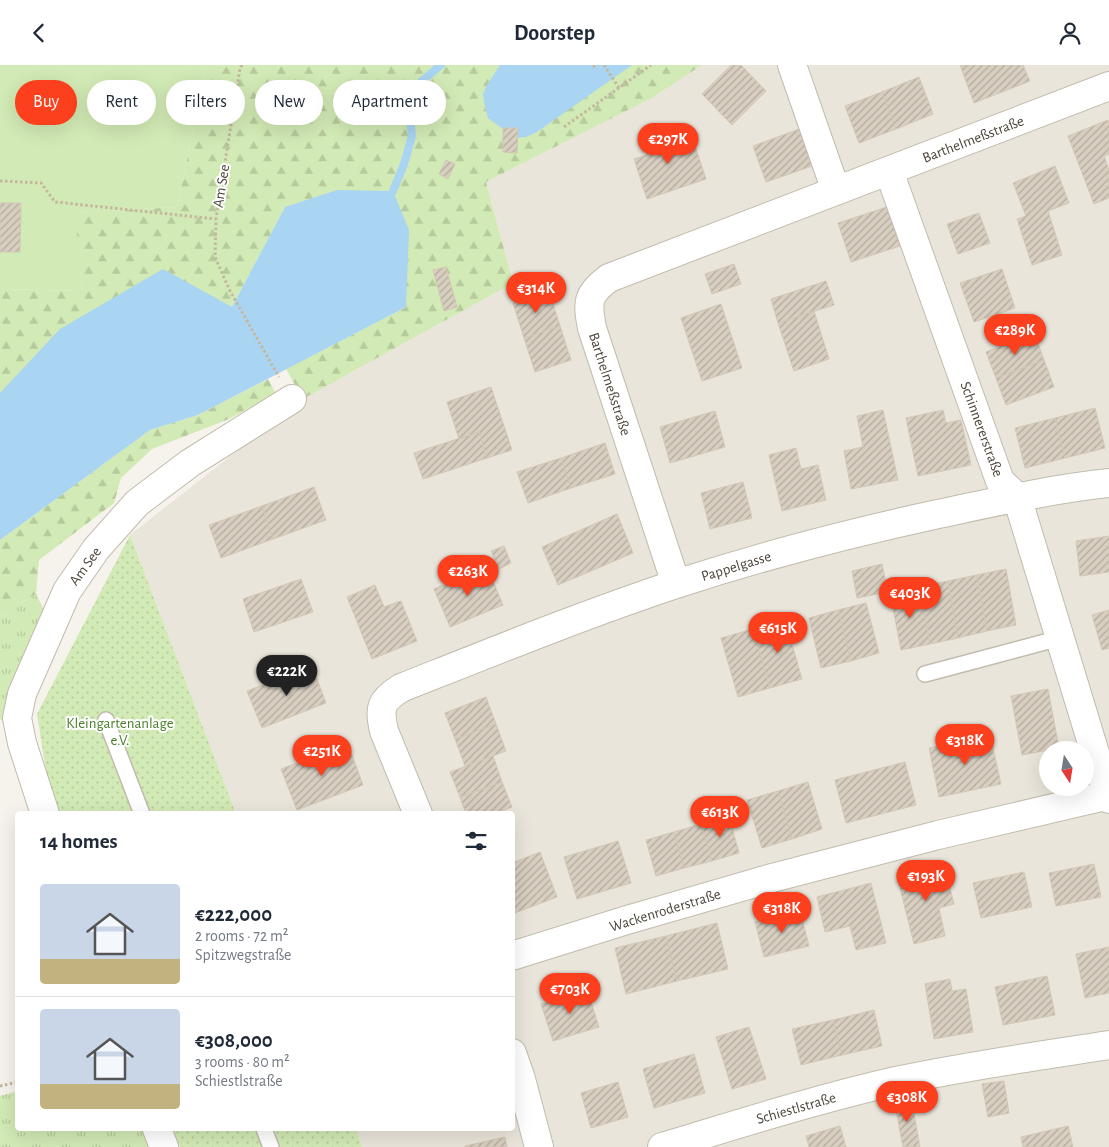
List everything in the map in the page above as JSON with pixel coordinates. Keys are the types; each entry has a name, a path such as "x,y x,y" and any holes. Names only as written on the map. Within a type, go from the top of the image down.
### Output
{"street":[{"path":"792,65 836,191"},
{"name":"Barthelmeßstraße","path":"676,584 592,328 588,311 591,295 598,285 609,278 1109,86"},
{"name":"Schinnererstraße","path":"889,171 1000,481 1017,497 1109,796"},
{"name":"Am See","path":"44,811 22,743 17,718 22,694 67,591 96,549 137,503 287,390"},
{"name":"Pappelgasse","path":"417,811 384,731 381,717 383,705 388,696 401,688 539,633 676,584 762,558 870,529 1017,497 1109,483"},
{"name":"Wackenroderstraße","path":"515,955 772,878 938,835 1109,796"},
{"name":"Schiestlstraße","path":"662,1147 794,1107 896,1081 987,1064 1109,1045"},
{"path":"515,1062 539,1147"},
{"path":"157,1131 164,1147"}],"lane":[{"path":"925,674 1060,638"},
{"path":"106,720 141,811"},
{"path":"265,1131 271,1147"}],"path":[{"name":"Am See","path":"242,65 216,219 215,257 230,291 287,390"},
{"path":"604,65 620,88"},
{"path":"564,127 651,65"},
{"path":"0,181 41,183 55,202 216,219"},
{"path":"0,1086 15,1083"}],"shaded area":[{"path":"702,65 1109,65 1109,1147 362,1147 357,1131 515,1131 515,811 235,811 130,535 303,399 513,283 486,182 652,98"}],"green space":[{"path":"0,65 206,65 203,80 166,80 166,125 194,125 177,207 75,213 82,291 0,289"},
{"path":"206,65 702,65 652,98 486,182 513,283 303,399 286,369 406,307 285,207 232,307 0,393 0,289 82,291 74,213 177,207 194,125 245,125 245,80 203,80"},
{"path":"268,379 276,394 229,419 152,449 121,478 114,503 39,560 36,594 4,615 0,612 0,540 150,430 198,415"},
{"name":"Kleingartenanlage e.V.","path":"130,535 235,811 57,811 49,790 37,714"},
{"path":"36,594 48,618 13,728 0,719 0,612 4,615"},
{"path":"15,1092 15,1131 146,1131 152,1147 0,1147 0,1096"},
{"path":"173,1131 357,1131 362,1147 180,1147"}],"water":[{"path":"500,65 632,65 537,132 526,137 515,138 488,118 485,107 483,94"},
{"path":"337,190 393,191 409,230 406,307 198,415 150,430 0,540 0,393 60,329 163,269 232,307 285,207"}],"building":[{"path":"731,65 741,65 766,91 732,125 702,94"},
{"path":"960,65 1023,65 1030,81 974,103"},
{"path":"919,77 933,114 896,129 882,92"},
{"path":"882,92 896,129 859,143 845,106"},
{"path":"1108,120 1109,154 1104,156 1109,170 1109,198 1094,204 1068,136"},
{"path":"503,128 518,128 517,153 503,152"},
{"path":"802,128 815,165 766,182 753,146"},
{"path":"670,129 676,145 693,140 706,179 647,199 634,159 647,155 642,138"},
{"path":"446,160 455,164 448,179 439,174"},
{"path":"1055,166 1069,203 1048,211 1062,255 1032,265 1017,219 1026,216 1013,183"},
{"path":"0,203 21,203 20,252 0,252"},
{"path":"887,207 900,246 851,262 838,223"},
{"path":"979,213 990,243 958,254 947,224"},
{"path":"734,264 741,284 712,294 705,274"},
{"path":"446,267 457,307 444,311 433,270"},
{"path":"1002,269 1015,308 974,322 960,283"},
{"path":"826,281 834,305 778,323 771,299"},
{"path":"549,291 560,326 524,338 513,303"},
{"path":"721,304 742,368 702,381 681,318"},
{"path":"814,311 829,359 794,371 778,323"},
{"path":"560,326 571,360 535,372 524,338"},
{"path":"1034,333 1044,360 996,378 986,352"},
{"path":"1044,360 1054,387 1006,405 996,378"},
{"path":"491,387 512,450 487,458 479,432 459,439 447,402"},
{"path":"1095,408 1105,448 1065,458 1055,418"},
{"path":"883,410 898,480 851,489 844,451 863,447 857,416"},
{"path":"943,410 946,423 961,420 971,465 918,476 906,418"},
{"path":"715,411 725,447 670,463 660,427"},
{"path":"1055,418 1065,458 1025,468 1015,428"},
{"path":"479,432 487,458 423,479 414,453"},
{"path":"605,443 615,474 571,488 561,458"},
{"path":"796,448 801,469 818,465 826,500 782,511 769,455"},
{"path":"561,458 571,488 528,503 517,472"},
{"path":"743,482 752,518 710,529 701,493"},
{"path":"314,487 326,520 273,539 262,506"},
{"path":"262,506 273,539 221,558 209,525"},
{"path":"617,514 633,553 558,585 542,547"},
{"path":"1109,536 1109,572 1080,576 1076,541"},
{"path":"504,546 511,563 499,569 491,551"},
{"path":"882,564 888,592 857,598 852,571"},
{"path":"487,567 503,605 450,627 434,589"},
{"path":"1006,569 1016,625 987,631 977,575"},
{"path":"977,575 987,631 958,638 948,581"},
{"path":"301,579 313,612 254,632 243,599"},
{"path":"948,581 958,638 930,644 919,587"},
{"path":"375,585 384,607 401,601 417,641 372,659 347,597"},
{"path":"919,587 930,644 901,650 890,593"},
{"path":"866,603 879,653 851,661 838,610"},
{"path":"838,610 851,661 821,668 809,618"},
{"path":"1109,610 1109,648 1102,650 1092,615"},
{"path":"785,620 802,679 770,688 753,629"},
{"path":"753,629 770,688 738,697 721,638"},
{"path":"312,666 326,703 262,728 247,691"},
{"path":"1048,689 1058,741 1039,741 1039,752 1022,755 1011,696"},
{"path":"486,697 496,724 455,739 445,713"},
{"path":"496,724 506,751 465,766 455,739"},
{"path":"990,735 1001,784 939,797 929,748"},
{"path":"348,744 363,785 297,810 281,769"},
{"path":"493,756 502,782 460,797 450,772"},
{"path":"905,762 916,805 846,823 835,780"},
{"path":"502,782 512,807 502,811 465,811 460,797"},
{"path":"808,782 822,829 792,839 778,791"},
{"path":"778,791 792,839 762,848 747,800"},
{"path":"729,816 739,853 712,861 701,824"},
{"path":"701,824 712,861 684,868 674,832"},
{"path":"674,832 684,868 656,876 646,840"},
{"path":"618,841 631,883 577,899 564,857"},
{"path":"540,852 557,897 515,913 515,862"},
{"path":"1094,864 1101,897 1056,906 1049,873"},
{"path":"944,865 954,904 939,908 945,936 914,944 897,876"},
{"path":"1024,872 1032,907 981,918 973,883"},
{"path":"871,883 886,943 856,950 850,926 825,932 817,897"},
{"path":"800,911 809,946 764,957 755,922"},
{"path":"717,923 728,969 677,981 666,936"},
{"path":"666,936 677,981 626,994 615,948"},
{"path":"1109,947 1109,993 1085,998 1076,954"},
{"path":"1047,976 1055,1015 1003,1025 995,987"},
{"path":"950,979 952,991 966,989 973,1032 934,1039 925,984"},
{"path":"587,990 599,1027 553,1041 541,1004"},
{"path":"874,1010 882,1046 842,1055 833,1020"},
{"path":"833,1020 842,1055 801,1065 792,1029"},
{"path":"749,1027 766,1079 732,1089 716,1037"},
{"path":"694,1054 705,1093 654,1108 643,1069"},
{"path":"1004,1081 1009,1113 988,1117 982,1084"},
{"path":"618,1082 628,1117 591,1128 581,1093"},
{"path":"911,1097 920,1147 903,1147 894,1100"},
{"path":"840,1126 846,1147 809,1147 806,1136"},
{"path":"1068,1126 1073,1147 1023,1147 1021,1137"},
{"path":"505,1137 507,1147 465,1147 465,1146"}],"waterway":[{"path":"393,191 404,164 412,136 409,109 410,91 441,65"}]}
